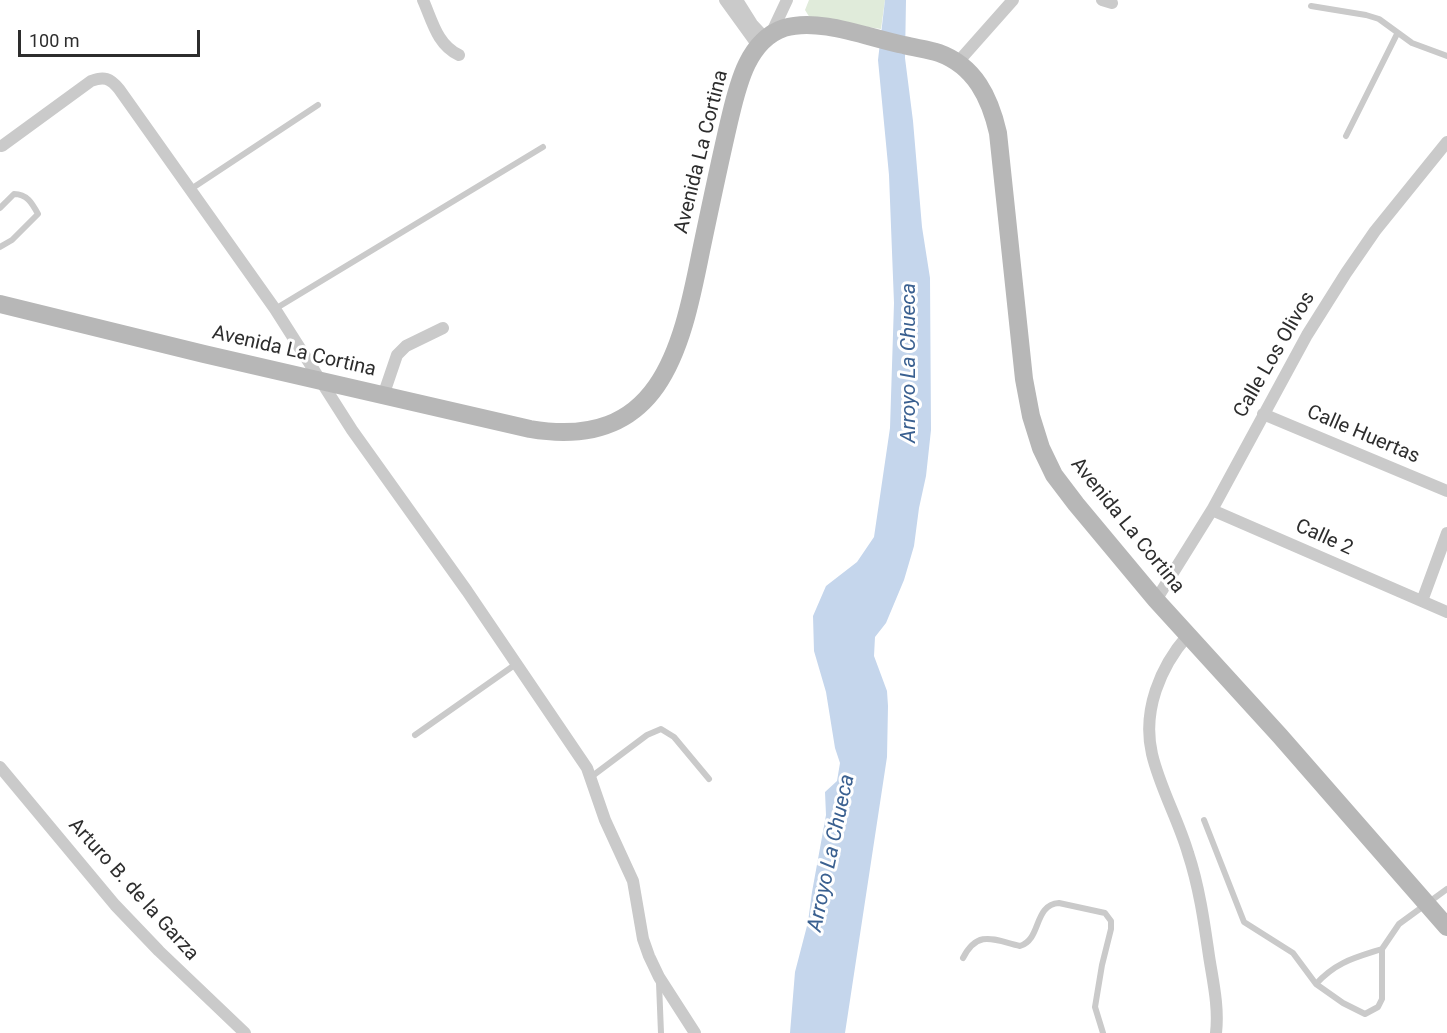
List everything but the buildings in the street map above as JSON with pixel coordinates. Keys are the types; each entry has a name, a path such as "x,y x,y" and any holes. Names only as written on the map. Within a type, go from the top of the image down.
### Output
{"main road":[{"name":"Avenida La Cortina","path":"0,303 322,382 552,433 577,432 603,427 626,416 641,404 668,370 678,348 695,285 716,177 738,86 744,69 765,40 784,28 822,26 939,53 958,62 979,83 993,111 998,133 1024,379 1031,416 1041,448 1054,475 1156,600 1280,736 1447,927"}],"street":[{"path":"423,0 442,41 459,55"},
{"path":"725,0 765,40"},
{"path":"737,0 765,40"},
{"path":"765,40 787,0"},
{"path":"958,62 1013,0"},
{"path":"2,146 81,86 105,78 113,81 275,309 352,430 467,591 591,777 605,820 633,881 643,939 659,977 695,1033"},
{"name":"Calle Los Olivos","path":"1156,600 1212,510 1307,335 1346,273 1375,231 1447,142"},
{"path":"383,396 397,355 406,346 443,328"},
{"name":"Calle Huertas","path":"1263,414 1447,491"},
{"name":"Calle 2","path":"1212,510 1447,612"},
{"path":"1422,601 1447,533"},
{"path":"1188,635 1173,653 1162,673 1154,695 1149,735 1156,770 1176,818 1196,879 1218,1009 1216,1033"},
{"name":"Arturo B. de la Garza","path":"0,767 115,905 159,951 245,1033"}],"lane":[{"path":"1311,6 1366,15 1379,20 1412,43 1447,56"},
{"path":"1346,136 1397,34"},
{"path":"191,189 318,105"},
{"path":"275,309 543,147"},
{"path":"0,208 14,194 22,194 32,203 38,214 12,240 0,248"},
{"path":"415,735 516,664"},
{"path":"591,777 647,735 661,729 674,737 709,779"},
{"path":"1204,820 1244,922 1293,953 1316,984 1343,1003 1365,1014 1378,1007 1383,999 1382,949 1399,924 1447,889"},
{"path":"963,958 972,944 981,939 1020,946 1026,944 1033,937 1043,910 1052,904 1059,903 1105,914 1111,921 1111,929 1095,1007 1103,1033"},
{"path":"1316,984 1327,972 1342,962 1382,949"},
{"path":"659,977 662,1033"}],"green space":[{"path":"809,0 885,0 881,29 810,18 805,10"}],"water":[{"name":"Arroyo La Chueca","path":"885,0 906,0 905,58 922,227 930,278 931,430 914,546 904,580 886,623 875,637 874,656 887,691 887,757 845,1033 790,1033 795,972 808,922 826,815 825,792 837,781 840,763 835,748 826,692 814,651 813,616 826,586 857,562 874,537 890,428 894,303 889,175 878,60"}]}
